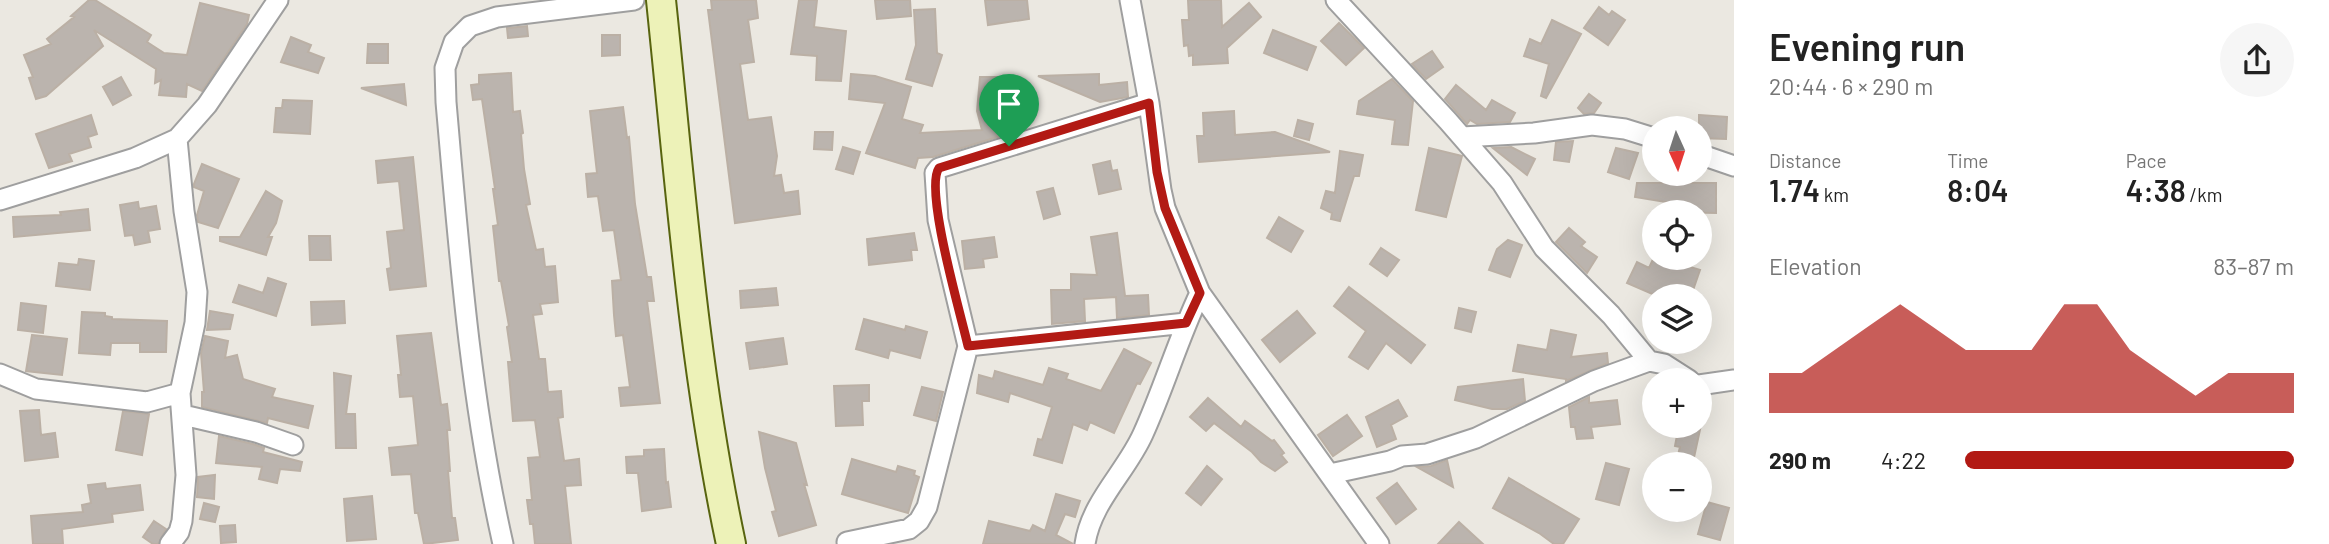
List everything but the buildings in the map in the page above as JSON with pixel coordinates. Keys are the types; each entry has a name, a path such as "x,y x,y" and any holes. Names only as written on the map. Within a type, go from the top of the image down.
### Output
{"street":[{"path":"0,200 135,158 177,139 207,105 278,0"},
{"path":"503,544 489,481 471,363 445,68 454,42 470,26 496,17 634,0"},
{"path":"661,0 690,275 709,424 731,544"},
{"path":"1130,0 1165,208 1200,293 1330,474 1369,541"},
{"path":"1336,0 1502,183 1544,248 1611,316 1649,361"},
{"path":"847,543 909,529 923,514 968,346 938,220 934,180 939,168 1149,103"},
{"path":"1462,137 1592,125 1642,135"},
{"path":"170,544 182,521 186,475 180,393 195,323 197,292 184,211 177,139"},
{"path":"1712,158 1734,166"},
{"path":"1085,544 1086,533 1096,510 1143,434 1200,293"},
{"path":"968,346 1186,323"},
{"path":"1330,474 1402,457 1427,454 1476,438 1594,381 1649,361 1670,368"},
{"path":"0,374 36,389 147,402 180,393"},
{"path":"1712,383 1734,380"},
{"path":"183,415 256,432 293,444"}],"route":[{"path":"1149,103 1157,172 1165,208 1200,293 1186,323 968,346 938,220 935,173 939,168 1009,146 1149,103"}]}
